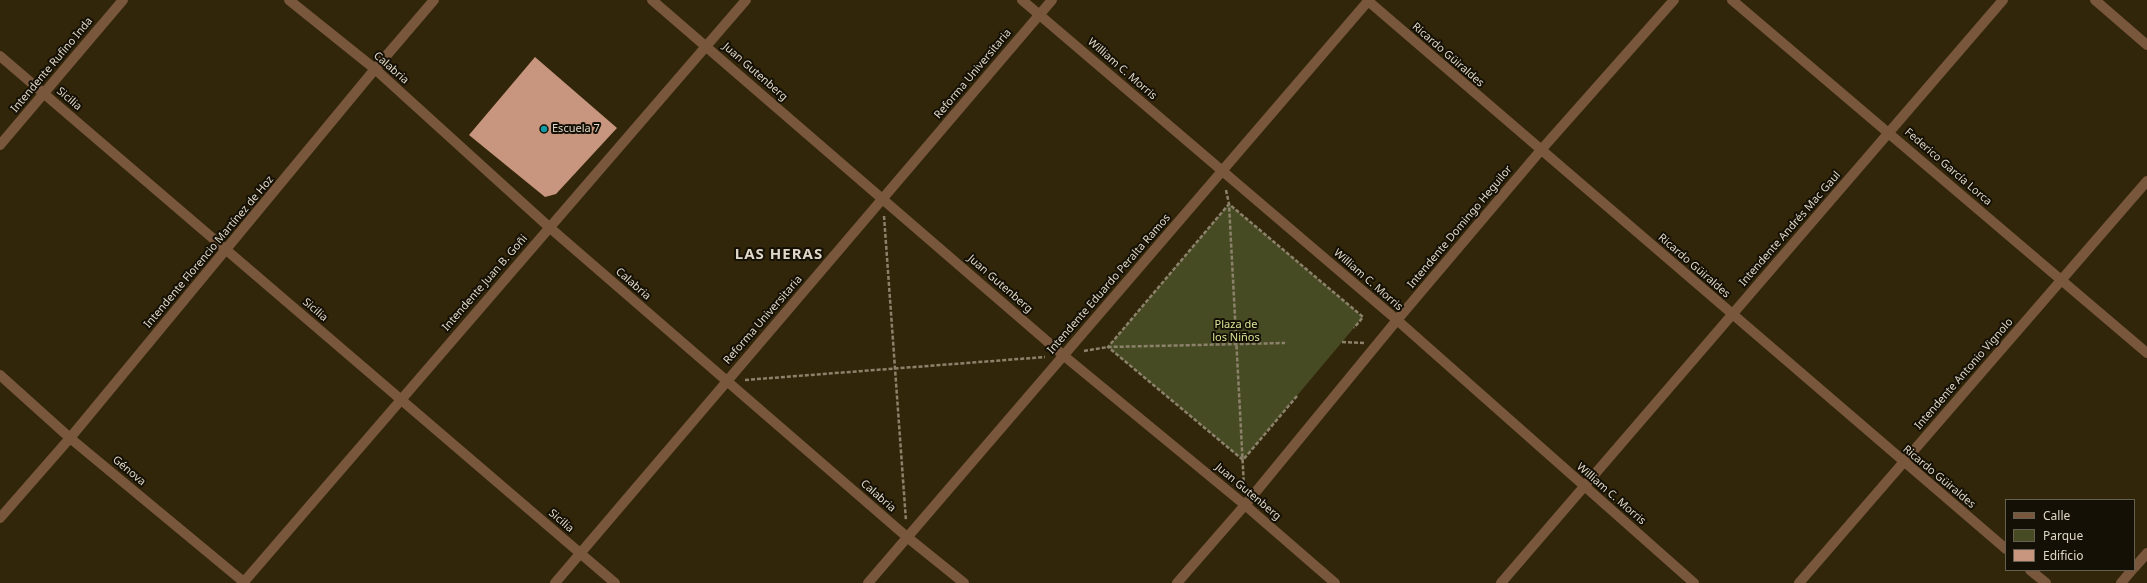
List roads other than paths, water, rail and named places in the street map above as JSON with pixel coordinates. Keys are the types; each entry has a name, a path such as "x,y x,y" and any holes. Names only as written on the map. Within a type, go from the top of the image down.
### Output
{"street":[{"name":"Intendente Rufino Inda","path":"0,146 123,0"},
{"name":"Calabria","path":"289,0 375,69 549,227 907,537 964,583"},
{"name":"Intendente Florencio Martínez de Hoz","path":"0,518 70,438 227,250 375,69 434,0"},
{"name":"Juan Gutenberg","path":"652,0 1064,355 1245,505 1335,583"},
{"name":"Intendente Juan B. Goñi","path":"244,583 746,0"},
{"name":"William C. Morris","path":"1022,0 1397,320 1694,583"},
{"name":"Reforma Universitaria","path":"555,583 1052,0"},
{"name":"Ricardo Güiraldes","path":"1368,0 1732,315 2005,548"},
{"name":"Intendente Eduardo Peralta Ramos","path":"868,583 1368,0"},
{"name":"Intendente Domingo Heguilor","path":"1177,583 1245,505 1397,320 1541,150 1674,0"},
{"name":"Federico García Lorca","path":"1732,0 2147,353"},
{"name":"Intendente Andrés Mac Gaul","path":"1501,583 2002,0"},
{"path":"2095,0 2147,45"},
{"name":"Sicilia","path":"0,56 615,583"},
{"name":"Intendente Antonio Vignolo","path":"1799,583 2147,181"},
{"name":"Génova","path":"0,375 70,438 244,583"},
{"path":"2135,567 2147,553"},
{"path":"2031,571 2046,583"},
{"path":"2121,583 2131,571"}],"place":[{"name":"Escuela 7","path":"544,129"}],"district":[{"name":"LAS HERAS","path":"779,255"}],"park label":[{"name":"Plaza de los Niños","path":"1236,331"}]}
